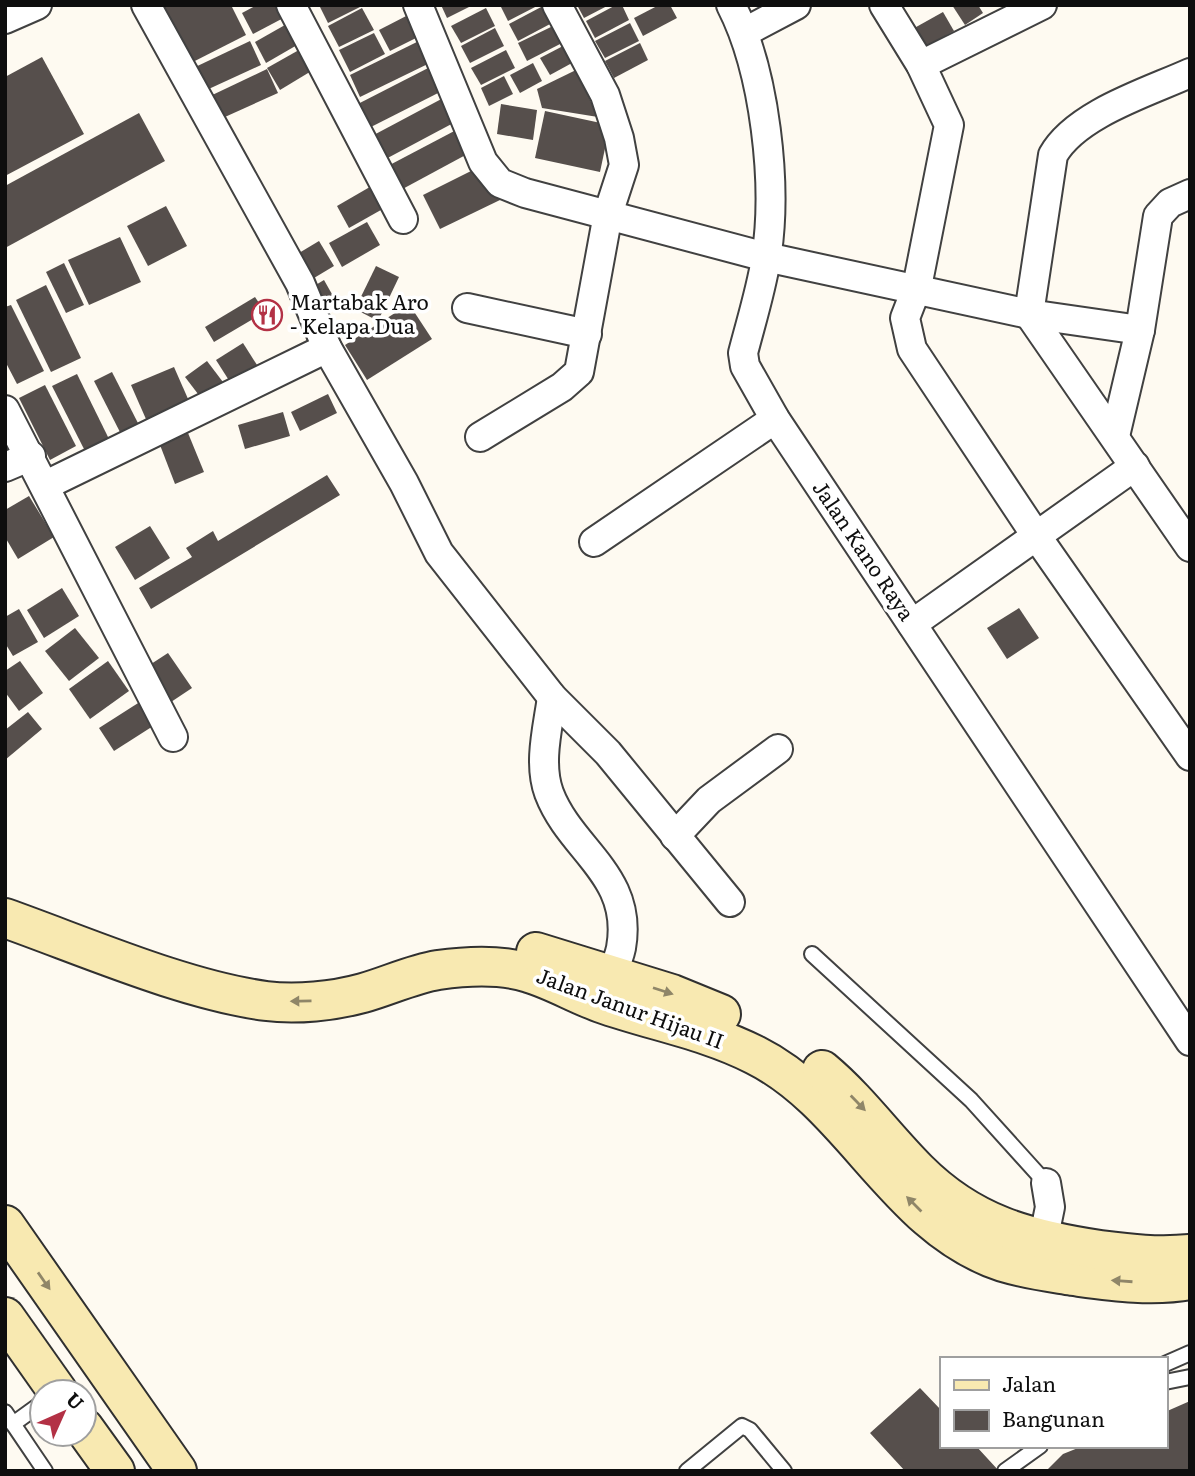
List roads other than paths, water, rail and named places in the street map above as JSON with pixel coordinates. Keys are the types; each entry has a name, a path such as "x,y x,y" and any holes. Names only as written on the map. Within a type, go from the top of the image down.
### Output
{"street":[{"path":"5,19 37,5"},
{"path":"146,5 300,283 327,348 404,483 439,554 552,697 608,753 730,902"},
{"path":"291,5 403,219"},
{"path":"418,5 483,162 500,183 525,193 766,257 1030,314 1140,330"},
{"path":"480,437 573,379 579,372 608,214 624,165 620,138 592,65 570,34 558,5"},
{"name":"Jalan Kano Raya","path":"731,5 745,32 770,164 766,257 743,353 745,366 775,419 1190,1041"},
{"path":"745,32 796,5"},
{"path":"884,5 921,65 949,125 949,136 917,288 905,318 912,349 1035,534 1190,756"},
{"path":"921,65 1042,5"},
{"path":"1190,72 1098,115 1060,142 1053,155 1030,314 1190,547"},
{"path":"1115,436 1140,330 1158,216 1170,203 1190,194"},
{"path":"467,309 587,334"},
{"path":"46,485 327,348"},
{"path":"5,410 18,462 46,485 173,737"},
{"path":"594,542 775,419"},
{"path":"912,624 1035,534 1135,466"},
{"path":"552,697 543,768 549,793 566,823 607,875 621,908 611,976"},
{"path":"675,836 709,800 778,749"},
{"name":"Jalan Janur Hijau II","path":"5,893 173,956 262,975 339,973 391,960 468,947 513,946 611,976 730,1017 809,1059 843,1088 917,1170 945,1195 1040,1256 1121,1282 1190,1280"},
{"name":"Jalan Janur Hijau II","path":"5,918 188,982 267,1002 320,1000 360,994 435,971 478,967 611,976"},
{"path":"1040,1256 1050,1207 1046,1183"},
{"path":"5,1225 177,1471"},
{"name":"Jalan Janur Hijau II","path":"1040,1256 1156,1258 1190,1254"},
{"path":"5,1317 48,1378"},
{"path":"98,1447 115,1471"}],"lane":[{"path":"812,954 971,1100 1046,1183"},
{"path":"1167,1363 1190,1353"},
{"path":"1167,1382 1190,1377"},
{"path":"28,1409 9,1418 45,1471"},
{"path":"687,1471 742,1426 750,1430 784,1471"},
{"path":"1005,1471 1037,1448"}],"place":[{"name":"Martabak Aro - Kelapa Dua","path":"267,315"}]}
